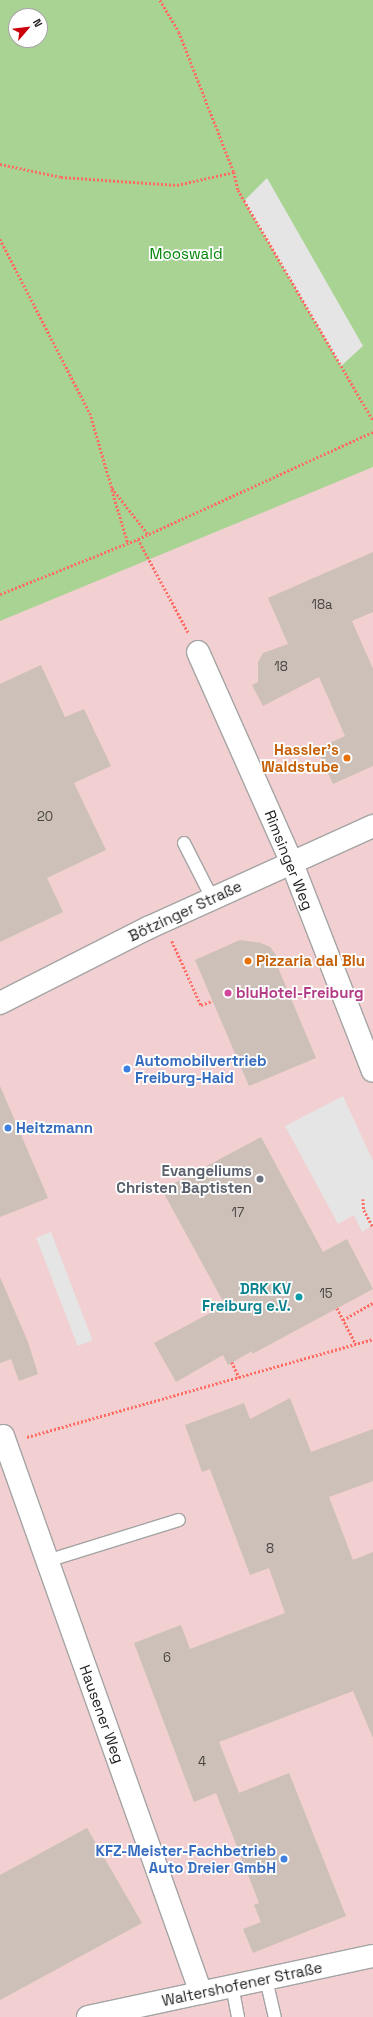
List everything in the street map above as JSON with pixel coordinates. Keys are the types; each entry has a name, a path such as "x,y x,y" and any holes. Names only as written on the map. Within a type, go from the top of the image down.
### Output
{"street":[{"name":"Rimsinger Weg","path":"198,652 291,862 373,1071"},
{"name":"Bötzinger Straße","path":"0,1003 163,921 373,826"},
{"name":"Hausener Weg","path":"5,1440 200,1993"},
{"name":"Waltershofener Straße","path":"88,2017 373,1956"}],"lane":[{"path":"184,843 212,898"},
{"path":"47,1561 179,1520"},
{"path":"266,1979 275,2017"},
{"path":"232,1986 238,2017"}],"path":[{"path":"160,0 179,32 234,172 238,190 373,420"},
{"path":"0,164 61,177 177,185 234,172"},
{"path":"0,239 90,413 128,543"},
{"path":"0,594 138,539 373,432"},
{"path":"112,488 148,534"},
{"path":"138,539 198,652"},
{"path":"163,921 201,1005 212,1001"},
{"path":"363,1199 364,1210 373,1227"},
{"path":"343,1320 373,1303"},
{"path":"337,1308 356,1344"},
{"path":"5,1440 373,1339"},
{"path":"232,1362 239,1376"}],"shaded area":[{"path":"267,178 363,346 341,366 244,201"},
{"path":"0,468 373,468 373,2017 0,2017"},
{"path":"343,1096 373,1161 373,1225 362,1232 354,1215 338,1224 285,1126"},
{"path":"51,1232 93,1340 78,1346 36,1238"}],"green space":[{"name":"Mooswald","path":"0,0 373,0 373,467 0,621"}],"building":[{"path":"373,552 373,612 352,621 373,669 373,766 333,784 317,749 345,736 319,677 263,706 252,685 258,682 258,662 263,653 288,644 268,598"},
{"path":"41,665 65,717 84,709 111,766 74,783 106,850 47,878 63,912 0,942 0,684"},
{"path":"240,940 261,943 270,947 276,955 279,970 316,1058 249,1086 195,960"},
{"path":"0,1086 48,1198 0,1217"},
{"path":"261,1137 323,1252 347,1239 373,1289 252,1354 252,1351 228,1365 223,1355 176,1382 154,1343 225,1305 162,1190"},
{"path":"0,1277 28,1342 38,1374 19,1381 11,1359 0,1363"},
{"path":"290,1398 311,1452 373,1429 373,1481 329,1497 353,1560 373,1552 373,1738 353,1691 219,1742 239,1793 289,1773 346,1916 253,1953 243,1929 261,1922 254,1905 259,1903 216,1793 194,1802 134,1643 181,1625 190,1649 285,1613 269,1568 250,1575 210,1469 202,1472 185,1425 244,1403 250,1419"},
{"path":"87,1828 142,1923 0,2000 0,1875"}],"place":[{"name":"Hassler's Waldstube","path":"347,758"},
{"name":"Pizzaria dal Blu","path":"248,961"},
{"name":"bluHotel-Freiburg","path":"228,993"},
{"name":"Automobilvertrieb Freiburg-Haid","path":"127,1069"},
{"name":"Heitzmann","path":"8,1128"},
{"name":"Evangeliums Christen Baptisten","path":"260,1179"},
{"name":"DRK KV Freiburg e.V.","path":"299,1297"},
{"name":"KFZ-Meister-Fachbetrieb Auto Dreier GmbH","path":"284,1859"}]}
